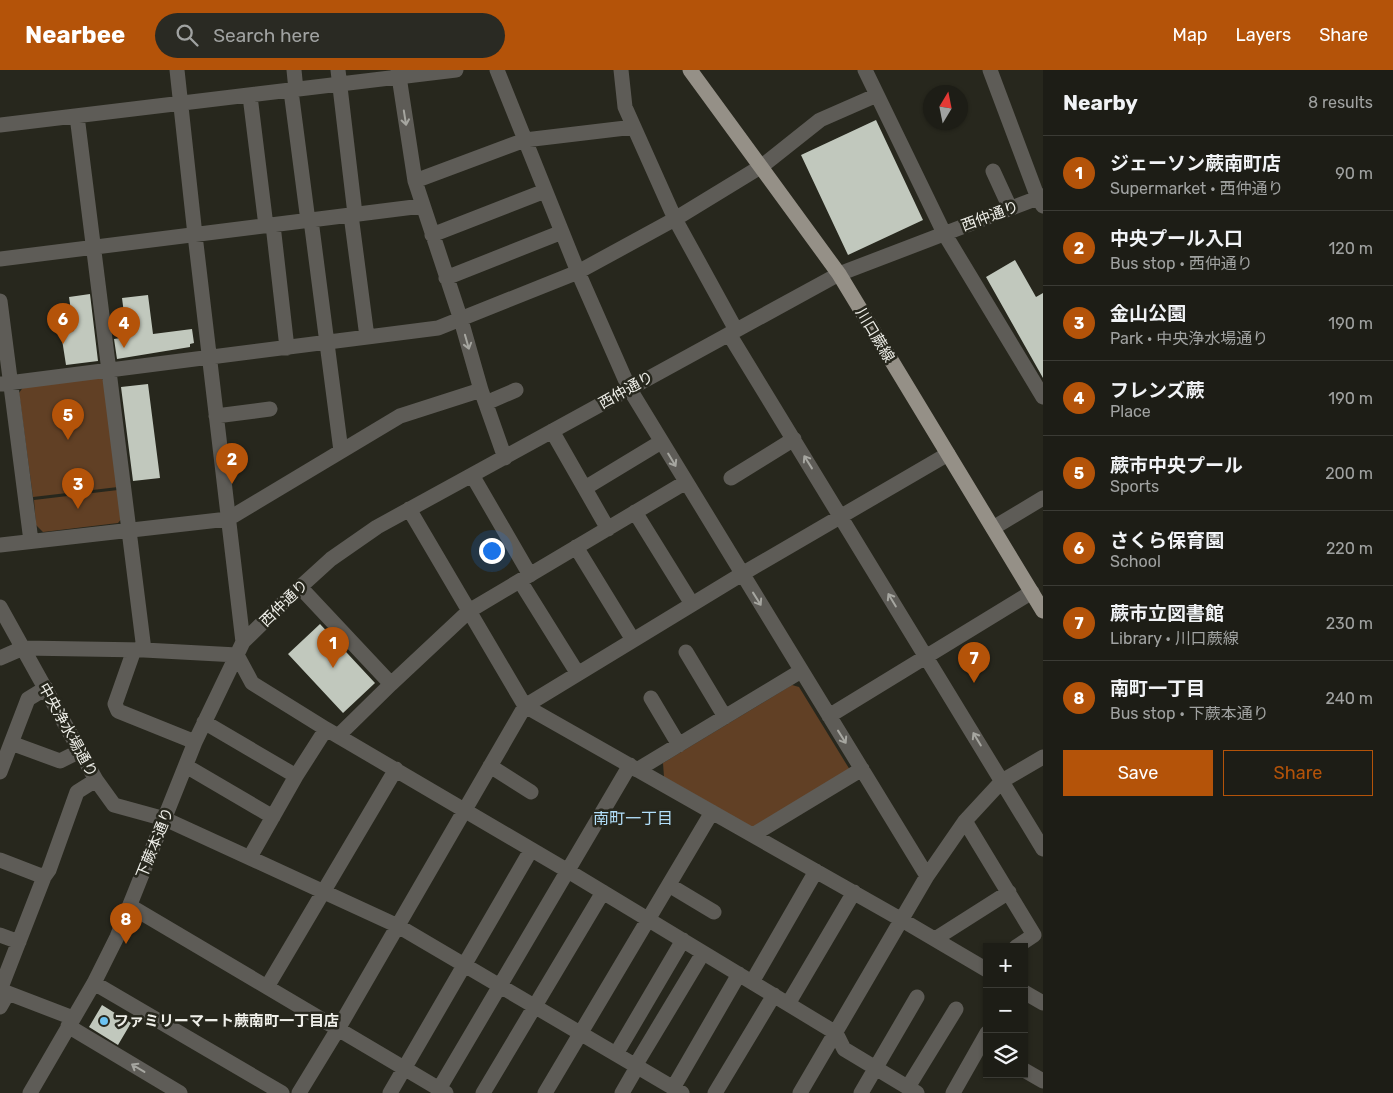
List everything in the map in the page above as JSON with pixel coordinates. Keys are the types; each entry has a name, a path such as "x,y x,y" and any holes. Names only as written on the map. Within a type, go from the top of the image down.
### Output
{"main road":[{"name":"川口蕨線","path":"690,70 762,166 839,274 1043,611"}],"street":[{"path":"177,70 228,518 240,649 252,683 836,1033 844,1049 914,1091 956,1008"},
{"path":"294,70 294,90 309,220 342,451"},
{"path":"0,125 294,90 339,77 456,70"},
{"path":"497,70 578,272 629,388 927,876"},
{"path":"622,70 625,107 675,219 733,332 794,440 1043,849"},
{"path":"865,70 944,233 1043,397"},
{"path":"990,70 1041,200"},
{"path":"399,74 415,181 461,320 483,396 505,458"},
{"path":"339,77 367,337"},
{"path":"5,384 438,328 578,272 675,219 762,166 820,120 878,95"},
{"path":"250,96 287,348"},
{"path":"77,116 129,529 139,650 115,704 118,711 195,742"},
{"path":"415,181 525,140 634,127"},
{"path":"993,171 1010,208"},
{"path":"432,235 545,191"},
{"name":"西仲通り","path":"240,649 300,586 339,554 377,527 409,509 839,274 1010,208 1041,200"},
{"path":"0,259 422,206"},
{"path":"446,278 562,232"},
{"path":"0,301 5,384 31,541"},
{"path":"0,545 228,518 400,416 516,390"},
{"path":"216,416 270,409"},
{"path":"552,431 608,529"},
{"path":"730,478 794,440"},
{"path":"585,488 662,442"},
{"path":"299,1093 525,706 742,574 948,454"},
{"path":"472,475 525,578 578,674"},
{"path":"250,857 296,776 332,732 391,684 469,611 686,482"},
{"path":"993,528 1043,498"},
{"path":"409,509 525,706 983,966"},
{"path":"635,512 692,604"},
{"path":"576,547 633,640"},
{"path":"300,586 391,684"},
{"path":"829,716 1032,592"},
{"name":"中央浄水場通り","path":"0,607 96,780 114,804 165,818 398,926 677,1090"},
{"path":"0,658 24,648 240,649"},
{"name":"下蕨本通り","path":"30,1093 94,983 117,937 195,742 240,649"},
{"path":"686,652 725,717"},
{"path":"130,906 442,1091 499,986 568,871 634,768 679,744 801,671"},
{"path":"0,772 8,734 28,699 46,688"},
{"path":"651,698 679,744"},
{"path":"204,722 296,776"},
{"path":"8,734 60,761 80,751"},
{"path":"800,1093 927,876 965,821 1002,781 1043,756"},
{"path":"186,766 273,817"},
{"path":"490,766 532,792"},
{"path":"753,836 862,769"},
{"path":"267,987 396,770"},
{"path":"0,1007 3,991 19,942 44,877 49,870 77,792 96,780"},
{"path":"545,1093 712,812"},
{"path":"965,821 1034,935 1022,943"},
{"path":"390,1093 531,850"},
{"path":"0,860 44,877"},
{"path":"677,1090 745,978 816,871"},
{"path":"669,884 714,912"},
{"path":"483,1093 602,892"},
{"path":"788,1004 854,892"},
{"path":"935,939 1009,892"},
{"path":"0,935 19,942"},
{"path":"616,1054 683,940"},
{"path":"622,1093 636,1066 704,953"},
{"path":"94,983 282,1093"},
{"path":"3,991 70,1022 180,1093"},
{"path":"1028,994 1043,1003"},
{"path":"715,1093 774,995"},
{"path":"861,1093 917,997"},
{"path":"953,1093 983,1040"},
{"path":"1028,1072 1043,1081"}],"shaded area":[{"path":"100,377 104,381 118,487 33,497 19,393 24,386"},
{"path":"118,490 122,518 118,523 43,532 36,525 34,500"},
{"path":"792,685 799,687 850,770 753,828 664,777 663,763"}],"building":[{"path":"876,120 923,220 848,255 801,155"},
{"path":"1015,260 1036,297 1043,293 1043,378 986,277"},
{"path":"90,294 98,361 66,365 61,333 74,331 69,297"},
{"path":"148,295 153,334 192,329 194,343 190,344 190,347 117,359 114,339 127,337 122,298"},
{"path":"148,384 160,478 133,481 121,387"},
{"path":"320,624 375,683 343,713 288,654"},
{"path":"102,1005 131,1023 118,1045 89,1027"}],"place":[{"name":"さくら保育園","path":"63,344"},
{"name":"フレンズ蕨","path":"124,348"},
{"name":"蕨市中央プール","path":"68,440"},
{"name":"中央プール入口","path":"232,484"},
{"name":"金山公園","path":"78,509"},
{"name":"ジェーソン蕨南町店","path":"333,668"},
{"name":"蕨市立図書館","path":"974,683"},
{"name":"南町一丁目","path":"126,944"},
{"name":"ファミリーマート蕨南町一丁目店","path":"104,1021"}],"district":[{"name":"南町一丁目","path":"633,818"}]}
